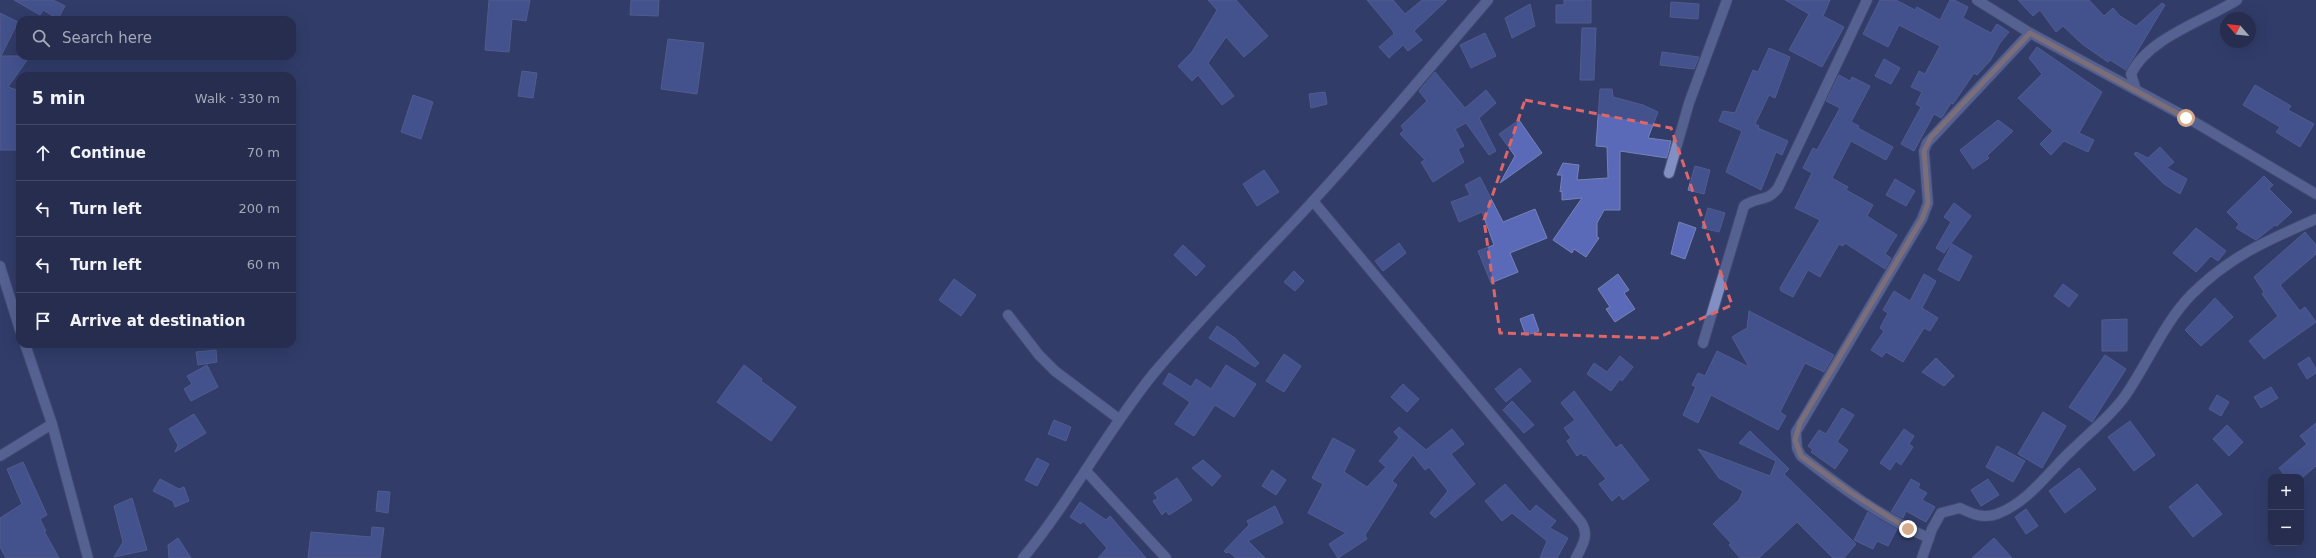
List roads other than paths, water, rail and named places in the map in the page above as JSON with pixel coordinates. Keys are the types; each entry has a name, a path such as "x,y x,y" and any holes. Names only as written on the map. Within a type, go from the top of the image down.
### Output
{"street":[{"path":"1023,558 1086,471 1119,419 1190,332 1313,201 1488,0"},
{"path":"1669,172 1689,103 1727,0"},
{"path":"1703,343 1744,206 1750,201 1768,198 1778,188 1867,0"},
{"path":"1977,0 2030,33 2136,90 2316,194"},
{"path":"2136,90 2131,74 2142,56 2163,40 2237,0"},
{"path":"1929,538 1908,529 1870,506 1801,456 1797,448 1796,432 1922,219 1928,203 1924,151 1927,143 2030,33"},
{"path":"1313,201 1581,522 1586,536 1576,558"},
{"path":"1922,558 1929,538 1941,513 1960,508 1978,517 1996,514 2024,499 2110,414 2128,391 2179,308 2212,275 2256,245 2316,219"},
{"path":"0,266 16,317"},
{"path":"1008,315 1039,356 1055,371 1119,419"},
{"path":"26,348 52,424 88,558"},
{"path":"0,456 52,424"},
{"path":"1086,471 1166,558"}]}
